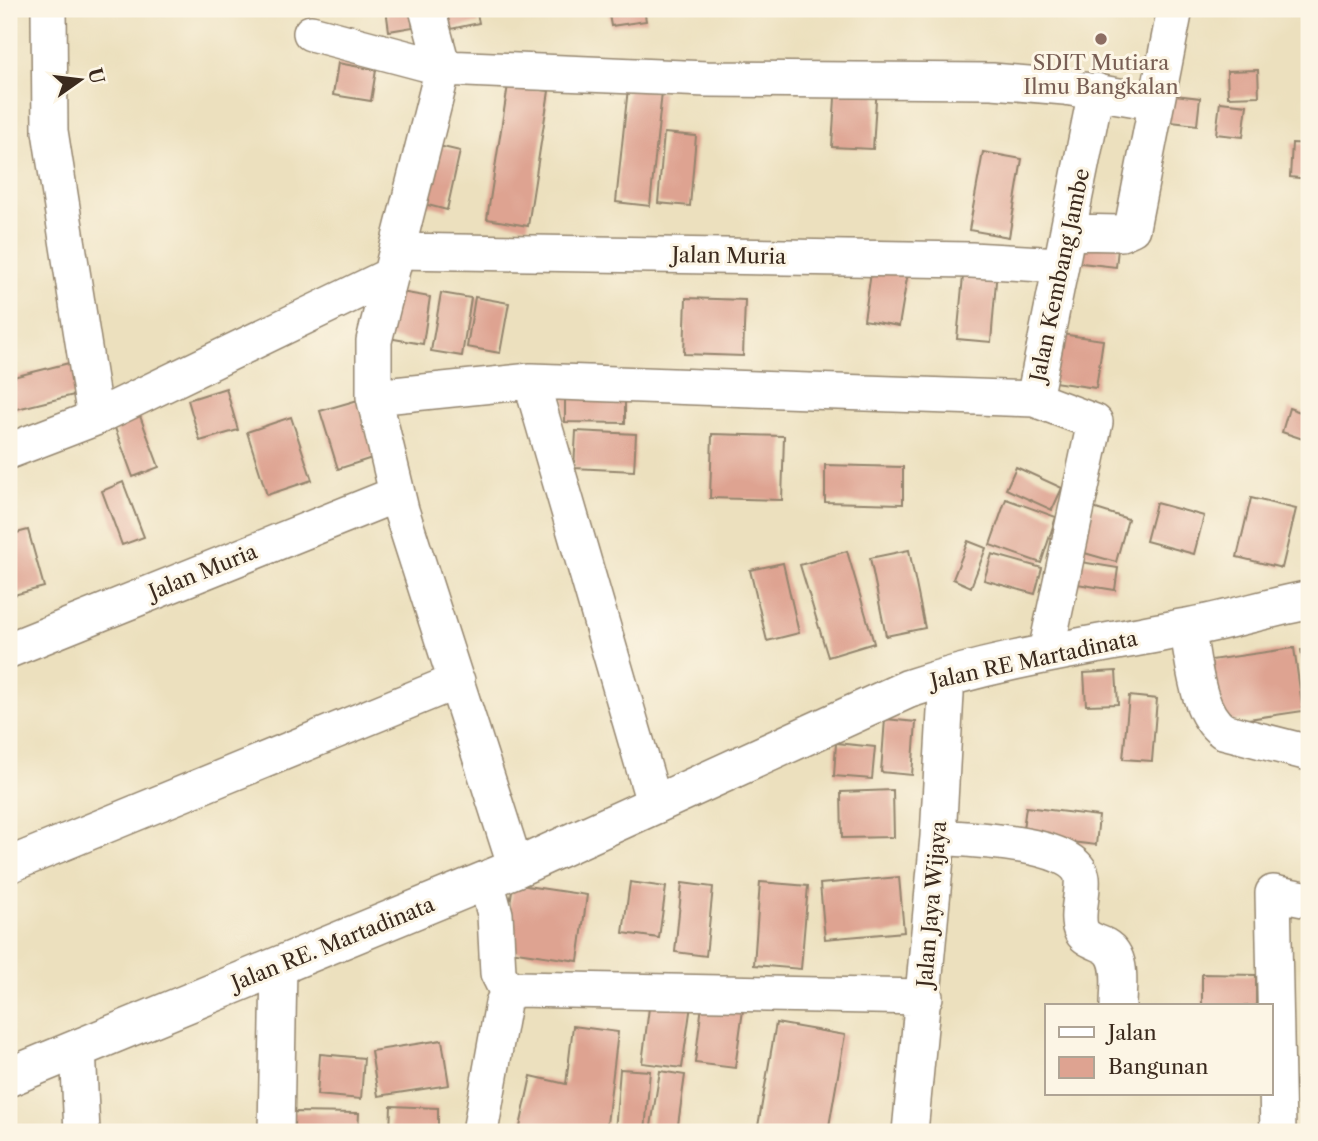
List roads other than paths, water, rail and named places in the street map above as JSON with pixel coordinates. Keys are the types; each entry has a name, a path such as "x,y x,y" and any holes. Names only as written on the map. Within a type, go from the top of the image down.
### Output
{"main road":[{"name":"Jalan RE Martadinata","path":"655,806 908,689 947,676 1046,652 1187,628 1309,600"},
{"name":"Jalan RE. Martadinata","path":"9,1077 501,874 655,806"}],"street":[{"path":"49,9 50,131 95,418"},
{"path":"427,9 443,68 374,341 374,397 397,494 457,681 501,874 495,914 498,973 508,993"},
{"path":"311,33 443,68 707,79 992,82 1096,91 1155,102 1175,9"},
{"name":"Jalan Kembang Jambe","path":"1046,652 1095,422 1034,400 1096,91"},
{"name":"Jalan Muria","path":"394,263 971,260 1064,248 1132,228 1155,102"},
{"path":"9,451 95,418 394,263"},
{"path":"374,397 531,381 1034,400"},
{"path":"531,381 655,806"},
{"name":"Jalan Muria","path":"9,650 397,494"},
{"path":"1187,628 1204,704 1215,726 1223,731 1309,753"},
{"name":"Jalan Jaya Wijaya","path":"910,1132 925,997 938,837 947,676"},
{"path":"9,865 457,681"},
{"path":"938,837 1042,848 1072,860 1082,878 1080,929 1085,936 1110,950 1117,963 1118,1004"},
{"path":"1278,1132 1273,893 1309,900"},
{"path":"276,1132 279,966"},
{"path":"480,1132 503,1003 508,993 517,989 925,997"},
{"path":"78,1048 82,1132"}],"place":[{"name":"SDIT Mutiara Ilmu Bangkalan","path":"1101,39"}]}
